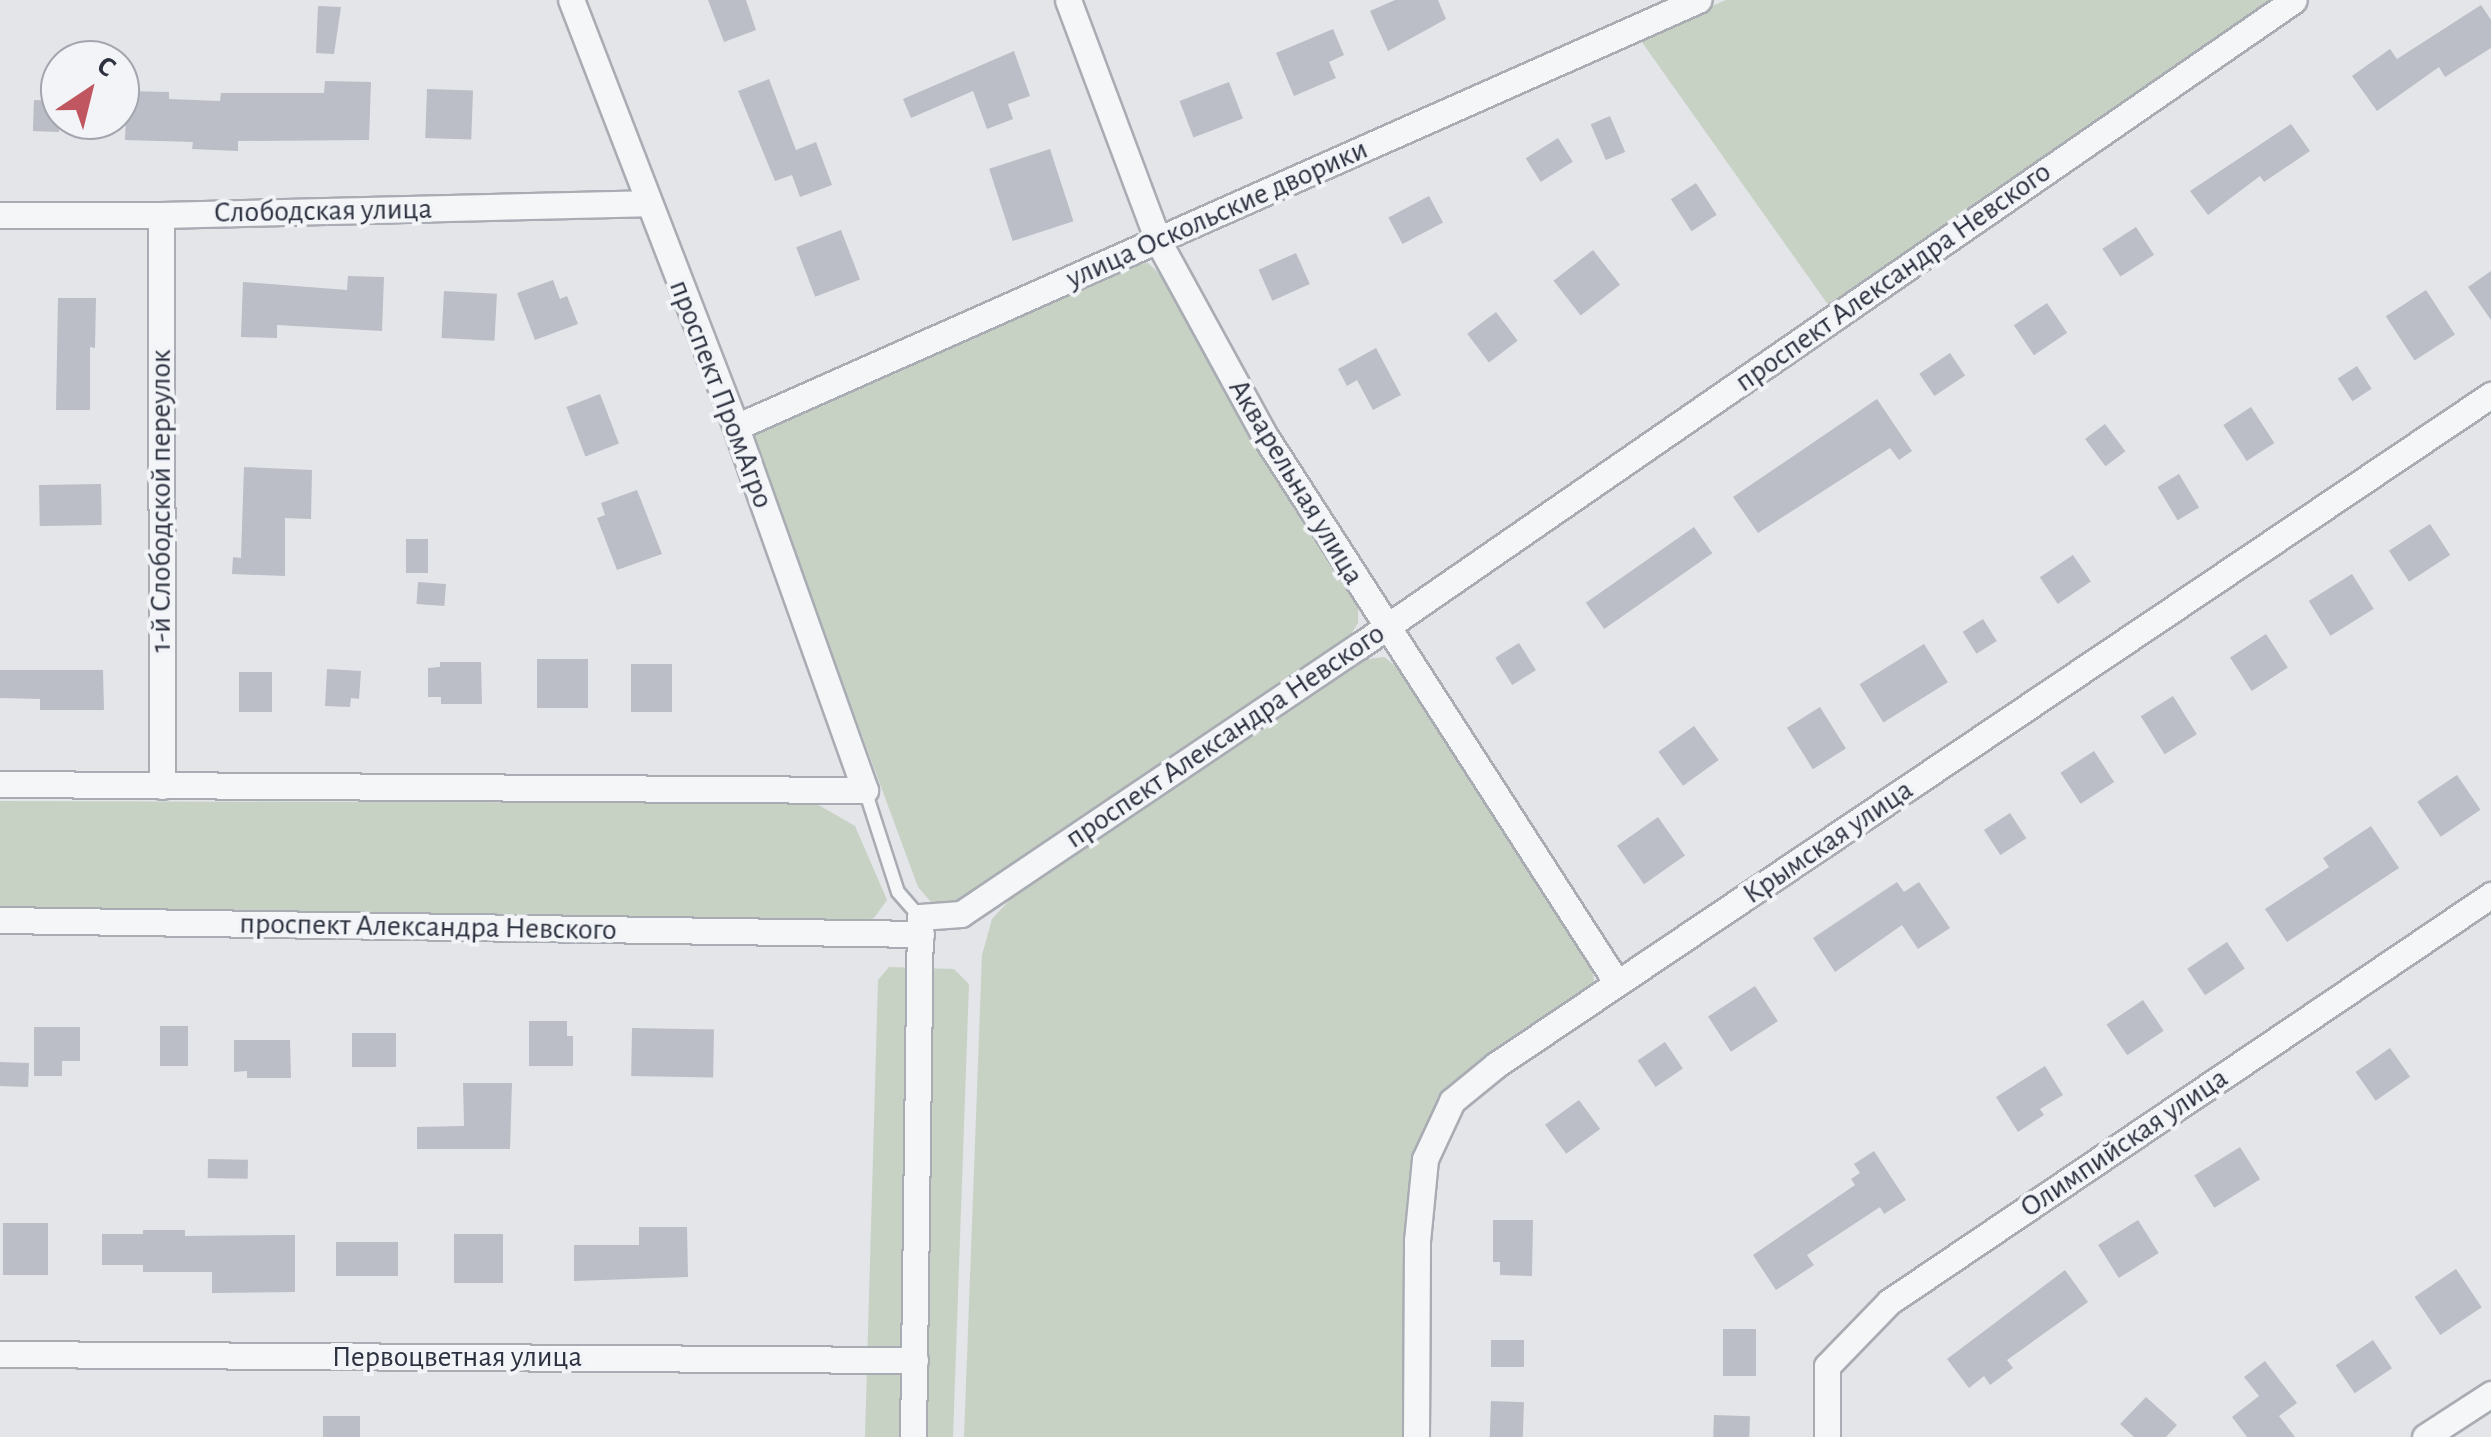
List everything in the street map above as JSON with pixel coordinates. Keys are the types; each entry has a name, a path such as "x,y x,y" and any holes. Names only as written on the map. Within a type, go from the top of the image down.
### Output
{"street":[{"name":"проспект ПромАгро","path":"571,0 736,427 865,790"},
{"name":"Акварельная улица","path":"1068,0 1158,241 1263,433 1617,982"},
{"name":"улица Оскольские дворики","path":"736,427 1698,0"},
{"name":"проспект Александра Невского","path":"0,920 921,925 961,914 1386,628 2294,0"},
{"name":"Слободская улица","path":"0,214 161,215 646,202"},
{"name":"1-й Слободской переулок","path":"161,215 162,786"},
{"name":"Крымская улица","path":"1416,1437 1417,1241 1425,1159 1452,1101 1496,1065 1617,982 2491,395"},
{"path":"0,784 865,790"},
{"name":"Олимпийская улица","path":"1827,1437 1827,1366 1889,1302 2491,895"},
{"path":"914,1437 921,925"},
{"name":"Первоцветная улица","path":"0,1354 915,1360"},
{"path":"2425,1437 2491,1394"}],"lane":[{"path":"865,790 898,892 921,925"}],"shaded area":[{"path":"1726,0 2272,0 1829,306 1639,38"},
{"path":"1148,263 1162,276 1349,588 1358,608 1358,623 1350,636 962,902 943,907 931,902 918,887 753,440 762,427 1129,265"},
{"path":"1384,657 1397,667 1592,961 1594,982 1580,999 1429,1124 1406,1437 964,1437 982,955 992,919 1016,893 1361,660"},
{"path":"0,801 815,803 855,826 887,900 874,918 855,923 0,911"},
{"path":"889,967 954,969 969,984 953,1437 865,1437 878,980"}],"building":[{"path":"708,0 746,0 756,30 724,42"},
{"path":"1395,0 1438,0 1446,19 1388,51 1370,11"},
{"path":"2481,5 2491,20 2491,48 2445,77 2439,67 2377,111 2352,76 2390,49 2397,59"},
{"path":"318,6 341,7 334,54 316,53"},
{"path":"1333,29 1344,55 1329,62 1336,78 1294,96 1276,53"},
{"path":"1014,51 1030,96 1008,104 1013,119 987,129 973,91 911,118 903,99"},
{"path":"769,79 796,150 816,142 832,185 800,197 792,175 775,181 738,91"},
{"path":"325,81 371,82 369,140 238,141 238,151 192,149 193,142 125,140 140,140 140,91 169,92 169,99 220,101 221,93 324,93"},
{"path":"1229,82 1243,118 1193,137 1180,101"},
{"path":"427,89 473,91 471,140 425,138"},
{"path":"34,100 40,100 40,131 33,131"},
{"path":"1610,116 1625,152 1606,160 1591,124"},
{"path":"2291,124 2310,151 2264,182 2260,176 2208,215 2190,191"},
{"path":"1558,138 1573,162 1541,182 1526,158"},
{"path":"1050,149 1073,221 1013,241 989,169"},
{"path":"1696,183 1717,215 1692,231 1671,199"},
{"path":"1429,196 1443,222 1402,244 1388,218"},
{"path":"2136,227 2154,255 2120,276 2102,249"},
{"path":"841,230 860,279 815,297 796,247"},
{"path":"1593,250 1620,285 1581,315 1554,281"},
{"path":"1296,253 1310,284 1272,301 1259,270"},
{"path":"2491,271 2491,320 2468,287"},
{"path":"348,276 384,277 382,331 277,325 277,338 241,337 243,282 347,290"},
{"path":"553,280 560,299 567,296 578,324 535,340 517,293"},
{"path":"2426,290 2455,334 2415,361 2386,316"},
{"path":"444,291 497,294 494,341 442,338"},
{"path":"58,298 96,298 95,348 90,347 90,410 56,410"},
{"path":"2047,303 2067,333 2034,355 2014,325"},
{"path":"1496,312 1518,341 1489,362 1467,334"},
{"path":"1376,348 1401,395 1373,410 1357,380 1347,386 1338,369"},
{"path":"1950,353 1965,375 1934,396 1919,374"},
{"path":"2357,366 2372,389 2352,401 2338,379"},
{"path":"600,394 619,443 585,456 566,407"},
{"path":"1877,399 1912,451 1899,460 1890,448 1758,533 1733,497"},
{"path":"2251,407 2274,443 2247,461 2223,425"},
{"path":"2105,424 2125,451 2105,466 2085,439"},
{"path":"244,467 312,470 311,519 285,518 285,576 232,574 233,557 241,558"},
{"path":"2179,474 2199,507 2178,520 2158,487"},
{"path":"101,484 102,525 40,526 39,485"},
{"path":"637,490 662,554 617,570 597,518 605,515 601,503"},
{"path":"2430,524 2450,555 2409,582 2389,551"},
{"path":"1694,527 1712,553 1604,629 1586,603"},
{"path":"406,539 428,539 428,573 406,573"},
{"path":"2073,555 2091,582 2058,604 2040,577"},
{"path":"2352,574 2374,609 2330,636 2309,601"},
{"path":"418,582 446,584 444,606 416,604"},
{"path":"1983,619 1997,641 1976,654 1963,632"},
{"path":"2266,634 2288,668 2252,691 2230,657"},
{"path":"1519,643 1536,670 1512,685 1495,658"},
{"path":"1924,644 1948,682 1883,722 1860,684"},
{"path":"537,659 588,659 588,708 537,708"},
{"path":"440,662 481,662 482,704 441,704 441,697 428,697 428,668 440,667"},
{"path":"631,664 672,664 672,712 631,712"},
{"path":"327,669 361,671 359,699 351,698 350,707 325,706"},
{"path":"0,670 103,670 104,710 40,710 40,699 0,698"},
{"path":"239,672 272,672 272,712 239,712"},
{"path":"2173,696 2197,734 2165,754 2141,716"},
{"path":"1820,707 1846,749 1813,769 1787,728"},
{"path":"1694,726 1719,760 1683,786 1658,752"},
{"path":"2094,751 2114,782 2081,804 2060,773"},
{"path":"2457,775 2480,810 2441,837 2417,802"},
{"path":"2010,813 2026,838 2000,855 1984,830"},
{"path":"1658,817 1685,856 1644,884 1617,846"},
{"path":"2371,826 2399,868 2287,942 2265,909 2329,867 2323,858"},
{"path":"1897,882 1904,892 1919,882 1950,928 1918,949 1902,925 1835,972 1813,938"},
{"path":"2227,942 2245,969 2205,995 2187,969"},
{"path":"1755,986 1778,1021 1731,1052 1708,1016"},
{"path":"2143,1000 2164,1031 2127,1055 2107,1025"},
{"path":"529,1021 567,1021 567,1036 573,1036 573,1066 529,1066"},
{"path":"160,1026 188,1026 188,1066 160,1066"},
{"path":"34,1027 80,1027 80,1061 62,1061 62,1076 34,1076"},
{"path":"632,1028 714,1029 713,1077 631,1076"},
{"path":"352,1033 396,1033 396,1067 352,1067"},
{"path":"234,1040 290,1040 291,1078 247,1078 247,1071 234,1072"},
{"path":"1665,1042 1683,1069 1656,1087 1638,1060"},
{"path":"2390,1048 2410,1077 2376,1101 2356,1072"},
{"path":"0,1062 29,1063 28,1087 0,1086"},
{"path":"2045,1066 2063,1095 2040,1109 2044,1115 2018,1132 1996,1097"},
{"path":"463,1083 512,1083 510,1149 417,1149 417,1127 464,1126"},
{"path":"1579,1100 1600,1129 1566,1154 1545,1125"},
{"path":"2240,1147 2260,1179 2214,1208 2194,1176"},
{"path":"1874,1151 1906,1200 1884,1214 1880,1207 1807,1255 1814,1265 1776,1290 1753,1255 1855,1185 1851,1179 1860,1173 1854,1164"},
{"path":"208,1159 248,1160 248,1179 208,1178"},
{"path":"1493,1220 1533,1220 1532,1276 1500,1275 1500,1262 1493,1262"},
{"path":"2138,1220 2159,1253 2119,1278 2098,1245"},
{"path":"3,1223 48,1223 48,1275 3,1275"},
{"path":"639,1227 687,1227 688,1277 574,1281 574,1245 639,1245"},
{"path":"143,1230 185,1230 185,1236 295,1235 295,1292 212,1293 212,1272 143,1272 143,1265 102,1265 102,1234 143,1234"},
{"path":"454,1234 503,1234 503,1283 454,1283"},
{"path":"336,1242 398,1242 398,1276 336,1276"},
{"path":"2456,1269 2482,1307 2440,1335 2415,1297"},
{"path":"2065,1270 2088,1302 2007,1360 2013,1368 1990,1385 1984,1376 1969,1388 1947,1359"},
{"path":"1723,1329 1756,1329 1756,1376 1723,1376"},
{"path":"1491,1340 1524,1340 1524,1367 1491,1367"},
{"path":"2373,1340 2392,1368 2355,1393 2336,1365"},
{"path":"2265,1361 2297,1403 2279,1416 2295,1437 2247,1437 2232,1417 2259,1396 2244,1377"},
{"path":"2146,1397 2177,1425 2166,1437 2134,1437 2120,1424"},
{"path":"1491,1401 1524,1402 1523,1437 1490,1437"},
{"path":"1714,1415 1750,1416 1749,1437 1713,1437"},
{"path":"323,1416 360,1416 360,1437 323,1437"}]}
